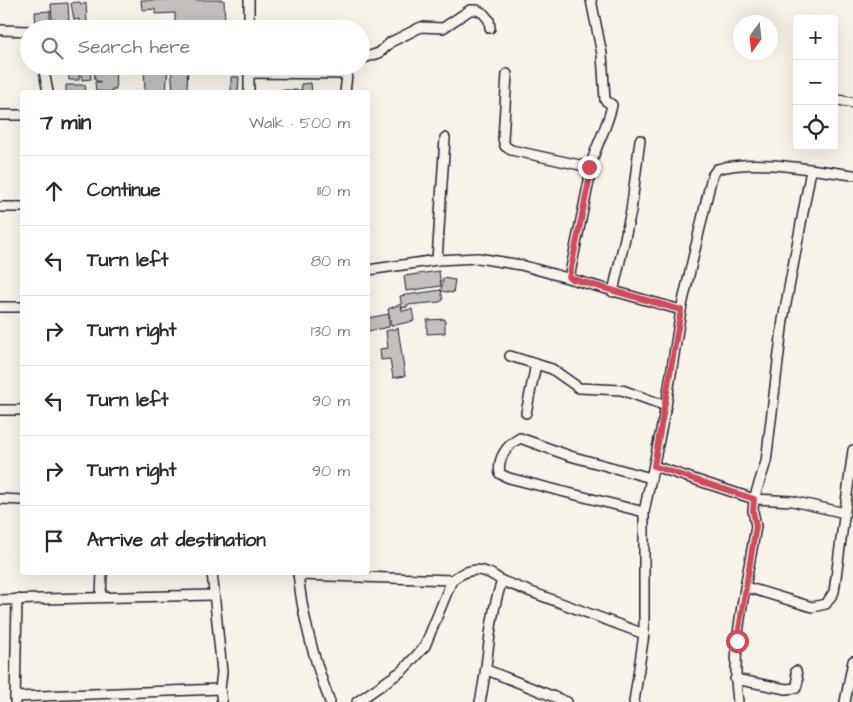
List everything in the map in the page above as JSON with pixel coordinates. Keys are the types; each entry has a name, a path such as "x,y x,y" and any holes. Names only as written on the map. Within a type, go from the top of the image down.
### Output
{"street":[{"path":"249,0 249,20"},
{"path":"569,278 589,181 589,167 609,120 612,105 605,100 602,54 590,0"},
{"path":"370,56 379,53 391,42 421,27 443,28 470,10 477,10 483,13 489,20 490,28"},
{"path":"2,30 20,31"},
{"path":"507,74 502,139 505,146 511,150 589,167"},
{"path":"45,75 48,90"},
{"path":"249,75 250,90"},
{"path":"345,90 347,75"},
{"path":"838,100 853,102"},
{"path":"0,115 20,115"},
{"path":"437,260 445,138"},
{"path":"613,292 631,211 640,140"},
{"path":"634,702 644,634 644,512 666,406 681,310 712,176 717,169 728,166 772,166 853,175"},
{"path":"738,702 735,679 737,641 756,526 753,511 754,499 766,462 783,320 811,170"},
{"path":"0,207 20,207"},
{"path":"370,270 437,260 478,258 521,265 681,310"},
{"path":"0,307 20,307"},
{"path":"510,356 552,369 579,388 622,390 666,406"},
{"path":"526,413 536,364"},
{"path":"0,410 20,410"},
{"path":"644,512 509,478 500,474 499,468 502,456 511,443 520,438 570,456 651,478"},
{"path":"746,587 812,608 826,604 834,592 853,450"},
{"path":"654,466 754,499 792,501 809,506 826,507 845,513"},
{"path":"0,499 20,500"},
{"path":"357,702 404,670 425,646 452,580 460,574 488,571 502,581 644,634"},
{"path":"101,596 102,575"},
{"path":"212,575 222,672 220,689 222,702"},
{"path":"298,575 301,606 321,678 330,702"},
{"path":"324,575 452,580"},
{"path":"480,702 487,670 495,600 502,581"},
{"path":"0,600 213,594"},
{"path":"17,599 15,700 220,689"},
{"path":"845,702 853,661"},
{"path":"487,670 567,702"},
{"path":"735,679 786,689 796,688 798,681 796,671"}],"building":[{"path":"141,0 224,0 225,20 175,20 175,13 155,14 155,9 142,10"},
{"path":"80,2 81,5 86,3 87,20 74,20 71,3"},
{"path":"68,3 69,20 52,20 51,4"},
{"path":"50,11 50,20 35,20 35,12"},
{"path":"69,75 91,75 91,79 82,80 82,76 79,76 79,80 69,80"},
{"path":"95,75 115,75 116,89 96,90 95,82 101,82 95,80"},
{"path":"144,75 167,75 166,90 145,90"},
{"path":"172,75 188,75 187,90 173,90"},
{"path":"231,77 239,77 238,90 231,90"},
{"path":"311,83 312,90 302,90 301,84"},
{"path":"66,85 85,85 86,90 66,90"},
{"path":"439,271 441,286 406,291 404,276"},
{"path":"443,278 455,280 453,293 441,291"},
{"path":"441,290 443,300 440,302 407,305 407,307 402,308 400,296"},
{"path":"401,304 402,311 412,309 414,321 391,326 388,309"},
{"path":"389,314 389,327 370,331 370,318"},
{"path":"445,319 445,333 427,334 427,320"},
{"path":"398,328 405,376 393,378 390,359 381,360 380,349 388,348 386,331"}],"route":[{"path":"589,167 589,181 569,278 681,310 666,406 654,466 754,499 753,511 756,526 737,641"}]}
